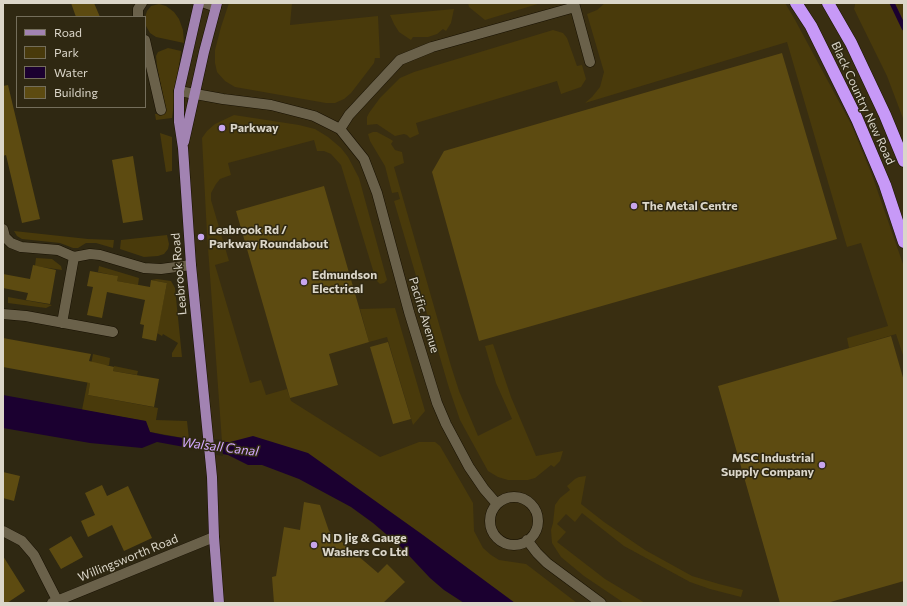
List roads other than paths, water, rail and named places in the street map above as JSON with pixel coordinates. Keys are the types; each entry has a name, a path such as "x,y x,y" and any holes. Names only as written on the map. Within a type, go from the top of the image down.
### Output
{"highway":[{"name":"Black Country New Road","path":"796,3 814,32 857,119 885,186 904,242"},
{"name":"Black Country New Road","path":"828,3 862,65 885,114 904,161"}],"main road":[{"name":"Leabrook Road","path":"209,4 179,91 179,122 203,397 212,477 214,537"},
{"name":"Leabrook Road","path":"182,148 204,52 209,4"},
{"path":"214,537 219,603"}],"street":[{"path":"138,16 138,9 142,3"},
{"path":"340,129 349,115 400,60 432,47 574,5 590,62"},
{"path":"146,44 161,110"},
{"name":"Pacific Avenue","path":"179,91 223,99 271,105 314,116 340,129 364,159 377,193 409,312 437,403 446,424 469,467 484,489 497,504"},
{"path":"3,229 5,237 11,243 21,247 58,250 74,257 90,254 100,255 144,268 161,269 191,266"},
{"path":"62,322 74,257"},
{"path":"3,314 26,316 113,332"},
{"path":"512,498 520,498 527,501 532,507 537,520 534,534 527,540 516,545 509,545 497,538 490,526 492,510 497,504 512,498"},
{"path":"3,531 22,541 34,555 54,601"},
{"name":"Willingsworth Road","path":"54,601 214,537"},
{"path":"527,540 546,562 600,603"}],"water":[{"name":"Walsall Canal","path":"3,395 146,421 150,432 164,435 222,442 230,442 253,436 308,453 515,603 464,603 444,590 430,578 400,546 373,523 351,507 299,479 262,465 248,465 228,455 157,442 142,448 90,443 3,428"}],"waterway":[{"path":"892,3 904,28"}],"place":[{"name":"Parkway","path":"222,128"},
{"name":"The Metal Centre","path":"634,206"},
{"name":"Leabrook Rd / Parkway Roundabout","path":"201,237"},
{"name":"Edmundson Electrical","path":"304,282"},
{"name":"MSC Industrial Supply Company","path":"822,465"},
{"name":"N D Jig & Gauge Washers Co Ltd","path":"314,545"}]}
